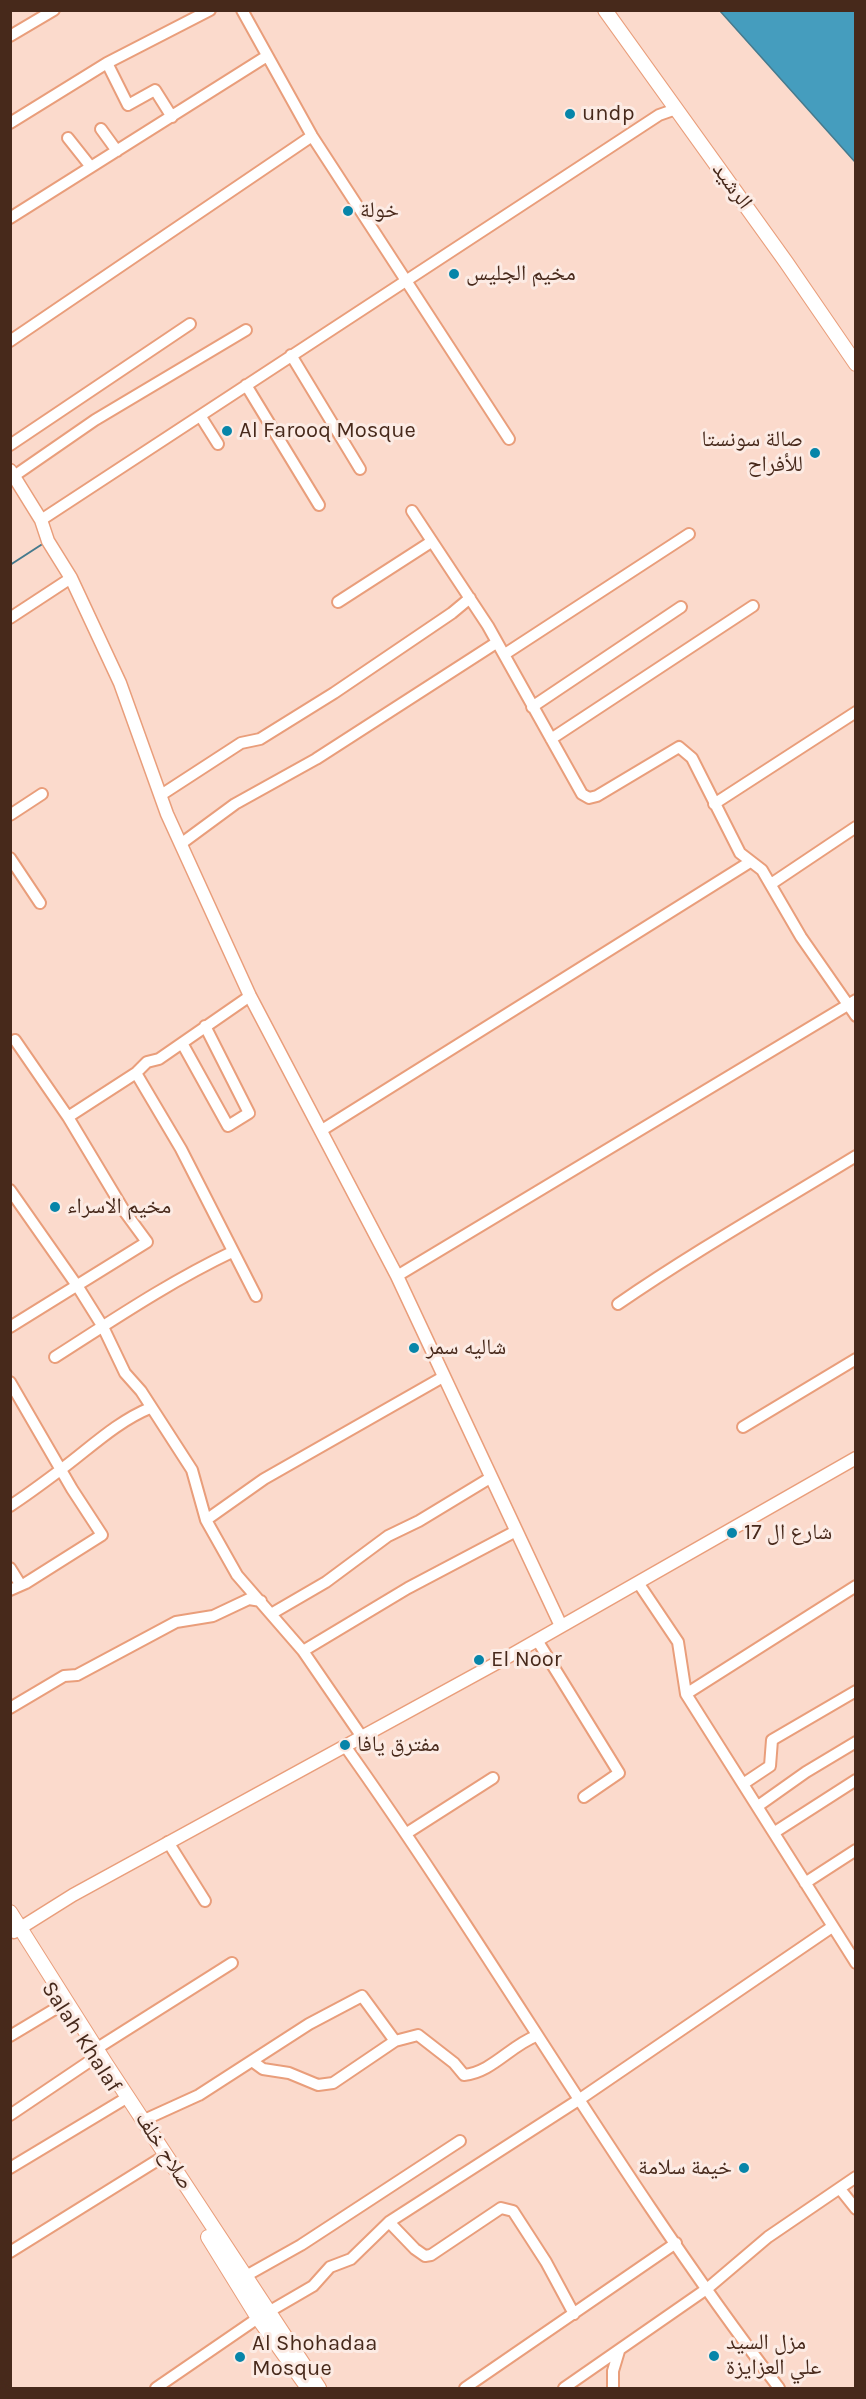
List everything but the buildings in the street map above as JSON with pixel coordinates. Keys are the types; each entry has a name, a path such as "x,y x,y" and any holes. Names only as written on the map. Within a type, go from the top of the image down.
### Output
{"main road":[{"name":"الرشيد","path":"605,10 855,364"},
{"name":"صلاح خلف","path":"10,1912 15,1930 95,2054 144,2120 244,2277 263,2315 319,2388"},
{"name":"Salah Khalaf","path":"15,1930 60,2006 95,2054 308,2388"}],"street":[{"path":"10,36 54,10"},
{"path":"10,123 107,63 210,10"},
{"path":"242,10 312,136 509,439"},
{"path":"10,218 267,56"},
{"path":"107,63 128,105 155,90 172,117"},
{"path":"41,520 659,115 676,109"},
{"path":"101,129 117,151"},
{"path":"10,341 312,136"},
{"path":"68,138 91,167"},
{"path":"10,445 190,324"},
{"path":"246,330 95,420 12,473 41,520 48,541 71,578 120,683 162,795 250,996 397,1276 561,1626"},
{"path":"291,355 360,469"},
{"path":"246,385 318,505"},
{"path":"201,417 218,444"},
{"path":"412,511 505,654 532,707 582,794 589,798 680,747 692,758 740,853 762,870 801,937 852,1003 855,1016"},
{"path":"505,654 688,534"},
{"path":"338,602 431,542"},
{"path":"10,618 71,578"},
{"path":"162,795 241,743 260,739 334,693 452,613 470,598"},
{"path":"551,739 753,606"},
{"path":"532,707 681,607"},
{"path":"182,843 235,804 316,759 496,643"},
{"path":"714,804 855,712"},
{"path":"10,816 42,794"},
{"path":"771,884 855,826"},
{"path":"10,858 40,903"},
{"path":"322,1130 750,862"},
{"path":"68,1117 136,1073 147,1062 159,1059 250,996"},
{"path":"397,1276 852,1003"},
{"path":"182,1043 228,1126 249,1113 205,1026"},
{"path":"10,1327 78,1287 147,1242 104,1180 68,1117 15,1040"},
{"path":"136,1073 180,1149 256,1296"},
{"path":"618,1304 692,1253 751,1221 855,1156"},
{"path":"10,1190 78,1287 103,1327 125,1373 141,1391 192,1470 206,1520 237,1575 303,1651 362,1737"},
{"path":"55,1357 189,1273 232,1252"},
{"path":"743,1427 855,1359"},
{"path":"206,1520 264,1479 443,1377"},
{"path":"10,1382 102,1535 26,1583 15,1587 10,1568"},
{"path":"10,1506 61,1470 93,1442 130,1416 150,1408"},
{"path":"15,1930 168,1842 537,1640 855,1458"},
{"path":"271,1614 326,1581 388,1536 419,1521 490,1478"},
{"path":"303,1651 408,1588 516,1530"},
{"path":"686,1694 855,1586"},
{"path":"642,1587 678,1642 686,1694 775,1832 832,1927 854,1957"},
{"path":"10,1708 64,1676 77,1675 176,1622 213,1616 249,1599 261,1601"},
{"path":"537,1640 619,1773 584,1797"},
{"path":"743,1784 770,1766 772,1740 855,1691"},
{"path":"758,1806 806,1772 855,1742"},
{"path":"345,1746 407,1833 536,2036 676,2243 779,2388"},
{"path":"407,1833 493,1778"},
{"path":"775,1832 855,1780"},
{"path":"168,1842 205,1901"},
{"path":"805,1883 855,1850"},
{"path":"156,2388 263,2315 314,2286 330,2267 351,2259 390,2222 580,2099 832,1927"},
{"path":"10,2115 95,2054 232,1963"},
{"path":"144,2120 199,2095 309,2024 362,1996 395,2041"},
{"path":"10,2036 60,2006"},
{"path":"252,2061 263,2069 289,2073 318,2085 333,2083 395,2041 418,2035 454,2063 464,2075 479,2073 526,2040 536,2036"},
{"path":"10,2168 123,2100"},
{"path":"244,2277 301,2244 460,2141"},
{"path":"10,2252 161,2158"},
{"path":"564,2388 708,2288 768,2237 840,2189 855,2176"},
{"path":"840,2189 855,2209"},
{"path":"390,2222 415,2249 425,2256 431,2255 501,2208 513,2211 546,2262 574,2314"},
{"path":"465,2388 676,2243"},
{"path":"613,2388 613,2371 619,2351"}],"water":[{"path":"720,11 855,11 855,162"}],"waterway":[{"path":"10,565 44,543"}],"place":[{"name":"undp","path":"570,114"},
{"name":"خولة","path":"348,211"},
{"name":"مخيم الجليس","path":"454,274"},
{"name":"Al Farooq Mosque","path":"227,431"},
{"name":"صالة سونستا للأفراح","path":"815,453"},
{"name":"مخيم الاسراء","path":"55,1207"},
{"name":"شاليه سمر","path":"414,1348"},
{"name":"شارع ال 17","path":"732,1533"},
{"name":"El Noor","path":"479,1660"},
{"name":"مفترق يافا","path":"345,1745"},
{"name":"خيمة سلامة","path":"744,2168"},
{"name":"مزل السيد علي العزايزة","path":"714,2356"},
{"name":"Al Shohadaa Mosque","path":"240,2357"}]}
